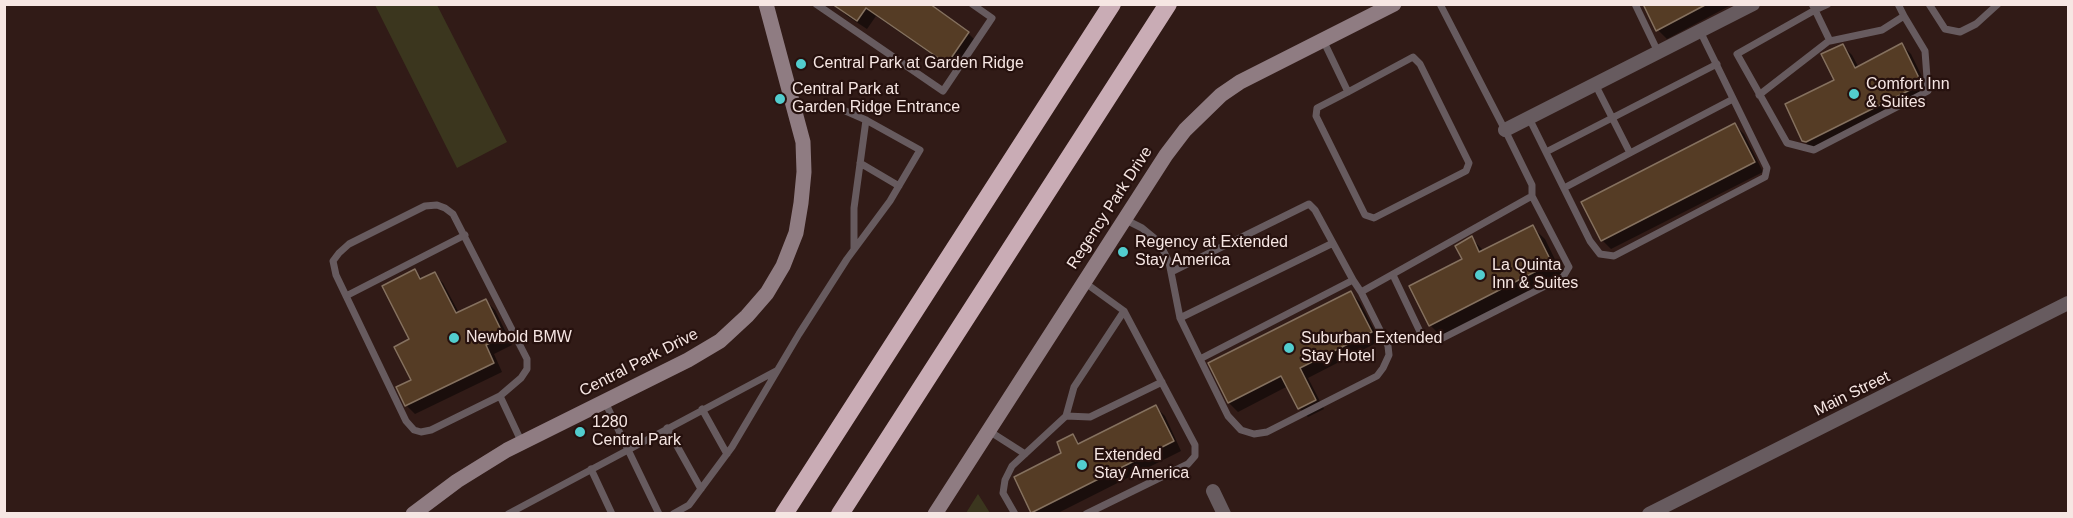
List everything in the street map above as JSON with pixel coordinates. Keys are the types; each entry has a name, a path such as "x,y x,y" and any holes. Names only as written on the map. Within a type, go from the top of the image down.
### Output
{"highway":[{"path":"784,513 1112,4"},
{"path":"840,513 1168,4"}],"street":[{"name":"Regency Park Drive","path":"934,513 1124,219 1185,130 1208,106 1240,82 1394,4"},
{"path":"1505,130 1753,4"},
{"name":"Central Park Drive","path":"413,513 457,481 522,443 688,360 720,341 747,316 767,293 783,266 796,233 804,172 803,142 795,106 766,5"},
{"name":"Main Street","path":"1648,513 2068,303"},
{"path":"1213,491 1224,513"}],"lane":[{"path":"816,4 943,91 992,18 972,4"},
{"path":"1393,275 1423,338 1437,341 1563,277 1569,267 1532,196 1532,185 1440,4"},
{"path":"1635,4 1658,51"},
{"path":"1828,4 1814,7 1737,54 1786,143 1814,150 1928,91 1925,51 1898,4"},
{"path":"1929,4 1945,29 1960,32 1976,24 1998,4"},
{"path":"1814,7 1830,40"},
{"path":"1759,95 1830,40 1882,30 1904,16"},
{"path":"1529,118 1590,241 1600,254 1614,256 1766,177 1767,168 1700,31"},
{"path":"1323,40 1348,92"},
{"path":"1413,57 1420,64 1469,163 1466,171 1374,218 1365,215 1316,116 1317,108 1348,92 1413,57"},
{"path":"1546,152 1717,64"},
{"path":"1595,84 1630,153"},
{"path":"1564,188 1733,99"},
{"path":"673,513 689,505 727,454 854,250 899,186 920,150 866,120 832,105 795,106"},
{"path":"854,250 854,208 866,120"},
{"path":"860,163 899,186"},
{"path":"1361,292 1532,196"},
{"path":"1124,219 1142,228 1159,242 1169,262 1180,318 1228,416 1241,430 1254,434 1267,432 1377,376 1389,355 1388,346 1361,292 1315,210 1308,204 1171,272"},
{"path":"437,205 445,208 453,214 465,235 527,359 527,369 521,378 500,396 431,430 421,432 414,430 406,421 346,296 333,261 349,244 425,206 437,205"},
{"path":"346,296 465,235"},
{"path":"1180,318 1333,243"},
{"path":"1200,359 1353,280"},
{"path":"1084,282 1124,311 1195,445 1195,456 1188,464 1086,513"},
{"path":"1015,513 1003,492 1011,466 1066,416 1074,387 1124,311"},
{"path":"508,513 778,370"},
{"path":"1066,416 1090,417 1162,382"},
{"path":"500,396 522,443"},
{"path":"605,402 659,513"},
{"path":"702,409 727,454"},
{"path":"667,428 701,489"},
{"path":"988,430 1025,454"},
{"path":"591,469 612,513"}],"shaded area":[{"path":"375,5 437,5 507,142 457,168"},
{"path":"978,494 990,513 966,513"}],"building":[{"path":"832,4 930,4 969,32 947,64 866,8 857,21"},
{"path":"1643,4 1707,4 1656,31"},
{"name":"Comfort Inn & Suites","path":"1902,43 1922,84 1806,142 1802,141 1785,104 1834,80 1821,54 1843,44 1855,68"},
{"path":"1735,123 1755,162 1601,241 1581,202"},
{"name":"La Quinta Inn & Suites","path":"1533,225 1552,263 1429,326 1409,286 1462,259 1455,246 1472,236 1479,252"},
{"name":"Newbold BMW","path":"415,269 420,279 435,272 456,313 486,299 504,336 486,345 494,363 405,406 396,387 411,380 394,347 409,339 382,286"},
{"name":"Suburban Extended Stay Hotel","path":"1351,291 1372,332 1300,368 1316,400 1298,409 1281,376 1228,403 1208,363"},
{"name":"Extended Stay America","path":"1156,405 1174,441 1031,513 1014,477 1061,453 1057,442 1073,434 1078,444"}],"place":[{"name":"Central Park at Garden Ridge","path":"801,64"},
{"name":"Comfort Inn & Suites","path":"1854,94"},
{"name":"Central Park at Garden Ridge Entrance","path":"780,99"},
{"name":"Regency at Extended Stay America","path":"1123,252"},
{"name":"La Quinta Inn & Suites","path":"1480,275"},
{"name":"Newbold BMW","path":"454,338"},
{"name":"Suburban Extended Stay Hotel","path":"1289,348"},
{"name":"1280 Central Park","path":"580,432"},
{"name":"Extended Stay America","path":"1082,465"}]}
